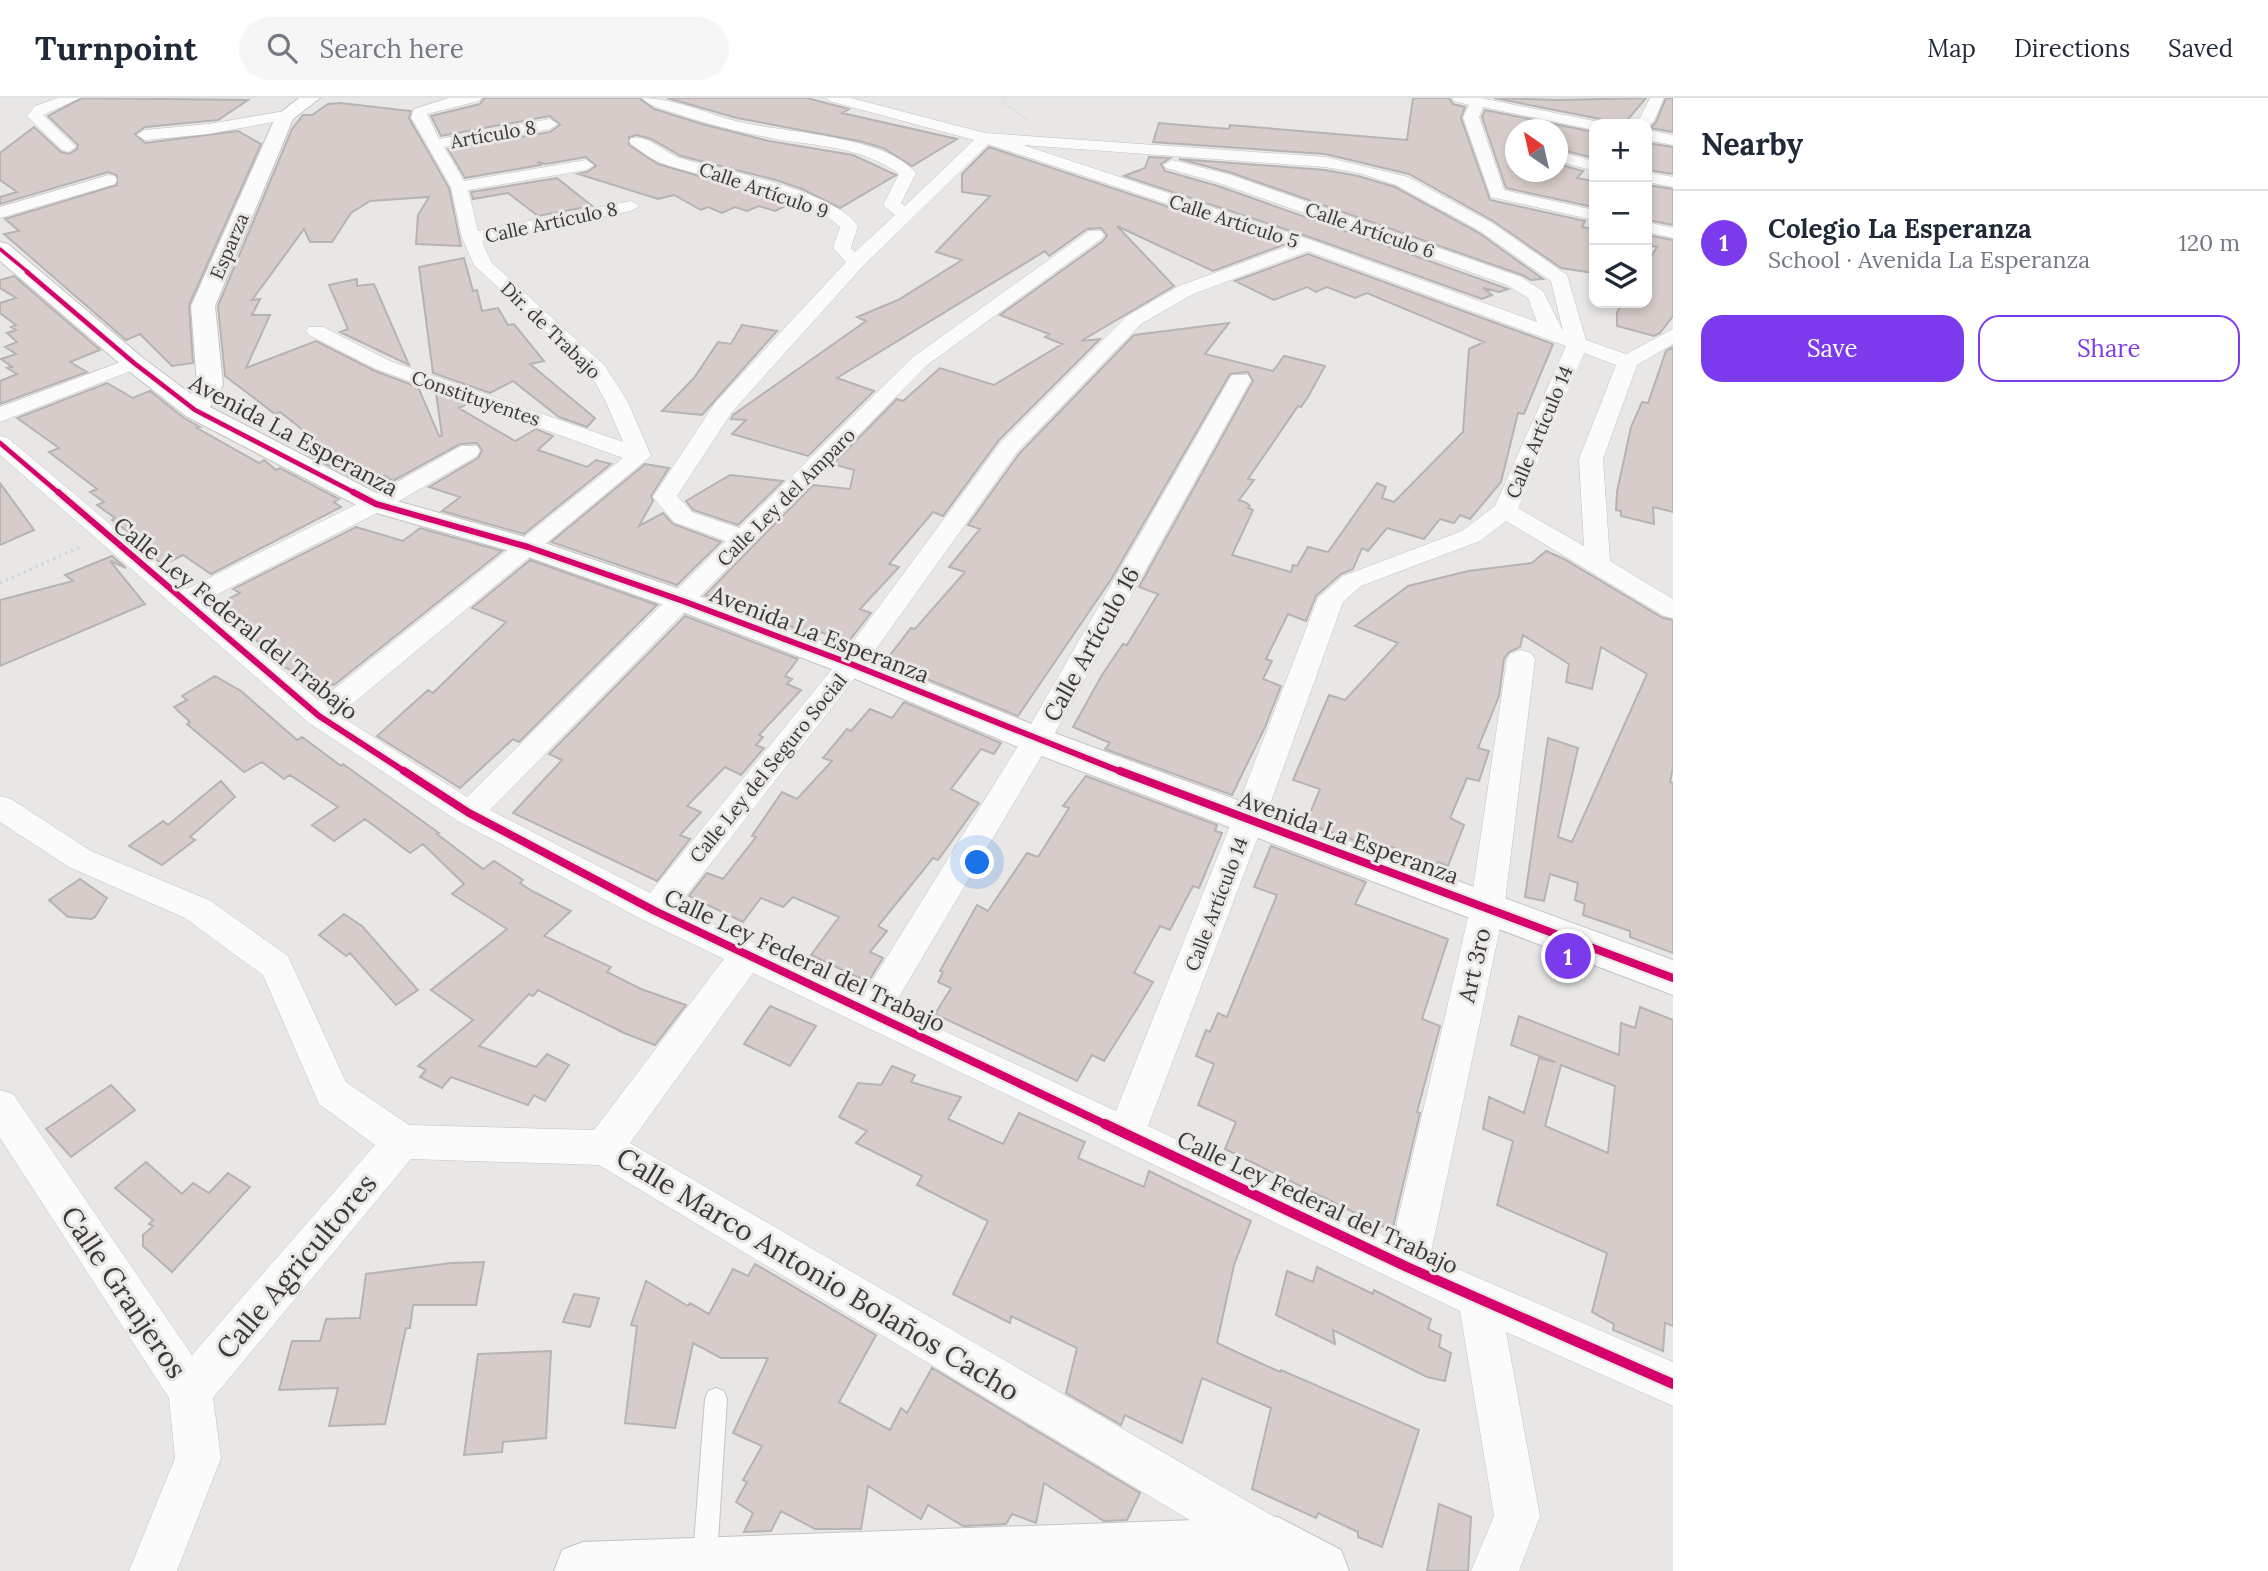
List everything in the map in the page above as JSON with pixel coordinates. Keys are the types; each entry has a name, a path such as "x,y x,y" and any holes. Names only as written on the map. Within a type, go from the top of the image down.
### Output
{"street":[{"path":"68,147 35,116 40,109 73,98"},
{"path":"145,135 208,129 285,116 311,98"},
{"name":"Dir. de Trabajo","path":"474,98 440,104 419,112 419,117 459,187 471,238 483,265 598,370 617,402 640,456"},
{"path":"649,98 688,114 768,133 852,147 898,163 908,173 892,205 904,213"},
{"name":"Calle Artículo 5","path":"834,98 985,138 1308,246 1628,362"},
{"path":"1458,98 1478,102 1509,102 1589,124"},
{"path":"1647,119 1657,98"},
{"path":"1478,102 1471,117 1497,193 1486,226"},
{"path":"208,129 246,104"},
{"name":"Esparza","path":"195,410 210,385 203,306 285,116"},
{"name":"Artículo 8","path":"436,144 550,124"},
{"path":"1652,136 1673,140"},
{"path":"745,539 683,517 665,497 723,408 857,261 985,138"},
{"name":"Calle Artículo 14","path":"985,138 1325,162 1402,181 1486,226 1560,279 1564,339 1505,510 1471,536 1352,581 1331,598 1248,821 1126,1132"},
{"name":"Calle Artículo 9","path":"637,141 662,157 778,191 839,216 849,226 842,248 848,256 857,261"},
{"name":"Calle Artículo 6","path":"1043,142 1078,157 1161,162 1225,179 1514,281 1535,295 1564,339"},
{"path":"1568,159 1589,165"},
{"path":"459,187 586,165"},
{"path":"1652,178 1673,182"},
{"path":"0,213 109,180"},
{"path":"1497,193 1589,214"},
{"name":"Calle Artículo 8","path":"471,238 631,206"},
{"path":"1652,229 1673,233"},
{"name":"Calle Ley del Amparo","path":"469,814 920,361 1095,235"},
{"name":"Calle Ley del Seguro Social","path":"655,911 851,664 1009,447 1134,320 1186,290 1308,246"},
{"name":"Avenida La Esperanza","path":"0,248 134,363 195,410 376,504 528,547 682,601 851,664 1036,740 1248,821 1673,978"},
{"name":"Constituyentes","path":"316,331 383,365 640,456"},
{"path":"1597,563 1591,459 1628,362 1673,336"},
{"path":"0,415 134,363"},
{"name":"Calle Artículo 16","path":"871,1013 1036,740 1240,380"},
{"name":"Calle Ley Federal del Trabajo","path":"0,443 319,716 469,814 655,911 1407,1267 1673,1384"},
{"path":"183,601 376,504 468,451"},
{"path":"319,716 640,456"},
{"path":"1505,510 1673,610"},
{"name":"Art 3ro","path":"1407,1267 1487,908 1521,659"},
{"path":"0,807 80,859 197,909 276,966 332,1093 402,1142"},
{"path":"604,1148 747,954"},
{"name":"Calle Granjeros","path":"0,1106 190,1391 198,1458 153,1571"},
{"name":"Calle Marco Antonio Bolaños Cacho","path":"402,1142 604,1148 1299,1558"},
{"name":"Calle Agricultores","path":"190,1391 402,1142"},
{"path":"1479,1300 1517,1516 1495,1571"},
{"path":"583,1571 1299,1558"}],"lane":[{"path":"704,1567 716,1399"}],"path":[{"path":"109,180 129,170 142,157 145,135"},
{"path":"0,583 106,536"}],"building":[{"path":"82,98 248,100 218,120 145,127 135,134 145,143 238,131 261,144 189,305 193,363 172,366 140,334 126,340 4,234 19,231 5,219 117,185 117,175 108,172 0,204 0,197 17,192 0,180 0,153 34,127 61,152 69,154 77,149 78,145 48,116"},
{"path":"484,98 639,98 654,109 702,124 769,141 853,155 896,175 840,208 802,189 681,156 651,139 637,135 629,137 629,145 658,164 792,203 775,211 759,206 747,211 735,207 722,213 708,207 701,210 674,195 658,199 578,174 596,166 586,157 546,164 537,162 541,165 465,178 448,149 550,132 560,125 550,116 441,136 431,116 480,104"},
{"path":"667,98 807,98 849,109 842,113 957,139 912,166 883,148 859,141 737,118"},
{"path":"1413,98 1449,98 1453,104 1465,107 1461,118 1490,200 1585,221 1582,227 1589,228 1589,272 1561,268 1493,221 1409,174 1325,154 1153,142 1159,123 1229,129 1230,125 1407,140"},
{"path":"1494,98 1646,98 1628,119 1600,119"},
{"path":"1666,98 1673,98 1673,132 1652,128"},
{"path":"328,104 411,111 409,118 449,188 461,246 416,244 418,215 429,197 370,201 351,213 332,242 310,242 304,229 252,300 260,299 252,315 270,315 246,368 316,341 375,371 418,387 439,436 442,436 436,393 467,404 459,408 515,441 536,429 553,436 538,450 587,467 596,460 611,464 524,534 442,511 460,497 429,487 478,458 482,450 477,443 460,444 393,481 385,476 367,485 310,456 327,449 280,412 275,414 225,376 218,306 292,129 303,115 312,115"},
{"path":"1485,110 1530,119 1505,119 1505,182 1568,182 1568,167 1583,171 1577,178 1589,180 1589,206 1506,188 1482,117"},
{"path":"1568,127 1589,131 1589,157 1568,152"},
{"path":"1652,144 1673,147 1673,174 1652,171"},
{"path":"989,147 1283,245 1213,271 1117,226 1174,286 1081,341 1100,339 999,440 943,516 933,512 889,564 899,567 860,609 871,613 848,642 820,632 817,636 705,595 813,485 850,489 854,470 833,464 897,399 903,401 940,368 994,385 1062,344 1045,337 1049,334 1000,315 1103,241 1107,235 1101,228 1087,229 1049,256 1045,251 837,378 874,391 808,456 732,434 746,420 731,419 733,415 866,321 857,317 898,300 962,260 936,252 990,196 962,192 962,174"},
{"path":"1149,157 1170,158 1161,164 1165,171 1218,186 1508,289 1499,292 1483,288 1492,295 1482,299 1315,239 1124,176 1145,168"},
{"path":"1179,159 1325,170 1395,187 1479,233 1543,279 1531,280 1232,173"},
{"path":"557,178 592,206 538,216 508,193 473,199 471,192"},
{"path":"1652,186 1673,189 1673,225 1652,221"},
{"path":"1652,236 1673,240 1673,316 1660,333 1654,336 1617,326 1617,312 1620,308 1652,308 1652,255 1657,247 1652,246"},
{"path":"1308,254 1553,344 1524,414 1518,413 1501,482 1470,519 1460,515 1454,523 1440,519 1424,539 1387,528 1368,551 1362,548 1353,569 1341,574 1316,596 1306,621 1288,614 1266,659 1272,661 1263,679 1281,686 1265,727 1232,795 1105,749 1110,743 1073,727 1102,675 1123,644 1127,645 1158,594 1139,587 1253,381 1248,372 1230,374 1112,578 1018,716 922,677 925,673 887,659 911,628 915,629 965,572 949,567 980,529 968,525 1019,454 1134,335 1229,323 1205,354 1273,371 1284,356 1325,366 1308,397 1301,407 1298,406 1248,479 1254,480 1239,500 1247,503 1250,506 1248,508 1253,510 1232,555 1291,572 1293,565 1297,566 1308,547 1328,552 1377,483 1386,487 1382,498 1394,502 1463,432 1469,349 1484,342 1367,293 1355,298 1327,287 1316,292 1307,287 1274,300 1235,281"},
{"path":"464,258 482,311 498,308 508,325 514,324 544,361 530,364 595,418 587,427 559,417 513,381 490,393 433,373 419,267"},
{"path":"14,276 100,350 70,362 87,372 0,404 0,381 17,374 7,368 12,367 1,359 16,354 5,347 17,342 7,333 16,330 11,327 16,325 0,313 0,303 16,298 0,288 0,280"},
{"path":"357,279 357,286 374,284 409,365 340,332 348,329 329,285"},
{"path":"742,325 777,331 702,415 662,411 694,378 718,342 731,344"},
{"path":"1673,347 1673,512 1653,507 1654,524 1621,516 1621,511 1616,510 1617,492 1631,427 1642,402 1648,403 1666,351"},
{"path":"107,383 133,398 150,391 200,427 197,428 259,463 264,460 276,470 280,468 339,499 334,502 341,507 211,574 183,555 163,565 139,545 143,543 97,505 104,502 90,492 97,489 49,452 59,448 17,418"},
{"path":"645,464 669,468 651,496 653,501 639,526 663,513 673,524 721,542 677,585 551,542"},
{"path":"730,475 783,481 738,525 693,510 686,501"},
{"path":"0,483 34,530 0,545"},
{"path":"356,527 403,541 420,528 502,551 334,685 326,688 282,666 266,653 270,650 232,624 213,607 240,593 233,589"},
{"path":"1546,551 1663,618 1673,620 1673,768 1670,782 1673,783 1673,953 1630,937 1630,931 1583,915 1585,904 1575,900 1578,883 1550,874 1544,901 1525,897 1548,738 1578,748 1558,837 1572,842 1647,674 1601,647 1592,689 1566,682 1569,664 1523,635 1520,647 1509,652 1504,659 1499,696 1478,748 1489,751 1479,781 1467,778 1450,818 1464,825 1448,866 1438,862 1437,865 1384,844 1381,850 1306,823 1320,789 1293,780 1329,695 1345,700 1398,643 1355,626 1408,586 1468,571 1532,563"},
{"path":"112,556 126,568 110,561 145,604 0,666 0,600 73,581 65,575"},
{"path":"530,560 657,605 519,742 513,739 460,788 377,736 428,690 433,693 506,622 472,608"},
{"path":"685,616 798,659 785,676 792,679 787,684 801,690 759,735 763,737 756,745 764,748 741,775 725,767 687,806 701,812 680,835 690,839 657,881 513,813 562,760 549,754"},
{"path":"215,676 241,691 297,740 302,737 341,766 343,764 439,833 437,834 483,869 494,861 523,880 520,883 532,891 571,911 544,936 611,967 607,972 641,989 686,1005 655,1045 624,1033 538,990 533,996 529,994 479,1046 536,1067 547,1054 569,1065 545,1101 534,1095 528,1105 451,1077 442,1088 420,1077 426,1070 418,1066 473,1020 431,990 507,929 452,894 464,884 423,844 410,853 365,819 334,841 312,825 338,807 290,775 284,779 262,762 244,772 187,724 190,722 174,707 187,700 182,696"},
{"path":"904,702 1001,743 994,754 981,749 951,789 979,803 938,860 933,858 878,926 887,931 870,952 883,958 868,982 811,955 839,917 793,897 783,907 761,898 743,922 689,896 707,873 723,879 756,837 752,836 782,792 797,799 832,761 823,758 847,729 851,731 870,709 892,718"},
{"path":"1086,776 1217,825 1215,831 1222,833 1199,888 1193,886 1170,930 1160,926 1134,973 1153,982 1104,1061 1092,1055 1077,1081 935,1014 951,988 938,982 943,972 940,971 977,905 988,911 1027,853 1038,857 1069,808 1063,806"},
{"path":"221,781 235,797 190,837 195,840 162,865 129,846 163,821 168,825"},
{"path":"1271,846 1366,882 1355,904 1448,939 1422,1019 1440,1026 1417,1112 1420,1113 1392,1231 1225,1149 1236,1122 1198,1105 1214,1064 1196,1056 1206,1030 1210,1032 1218,1013 1227,1017 1277,895 1254,887"},
{"path":"80,879 107,898 91,919 68,917 49,900"},
{"path":"344,914 362,926 418,990 396,1005 350,953 346,956 319,935"},
{"path":"770,1006 816,1026 790,1066 744,1044"},
{"path":"1640,1007 1673,1020 1673,1326 1665,1323 1663,1351 1613,1330 1614,1324 1592,1312 1607,1253 1497,1205 1513,1141 1483,1129 1489,1097 1524,1113 1539,1058 1555,1062 1511,1045 1519,1016 1619,1055 1621,1023 1635,1028","holes":["1561,1065 1615,1086 1608,1153 1545,1126"]},
{"path":"892,1066 915,1075 911,1082 961,1097 948,1119 1003,1144 1019,1113 1085,1142 1078,1158 1144,1187 1149,1171 1251,1221 1234,1265 1217,1343 1419,1430 1382,1547 1358,1537 1358,1532 1318,1513 1316,1518 1252,1489 1271,1408 1202,1378 1182,1443 1125,1415 1121,1425 1066,1393 1077,1348 1011,1316 1010,1323 953,1294 988,1221 917,1185 922,1176 856,1143 867,1131 839,1117 858,1083 881,1085"},
{"path":"111,1085 135,1110 71,1157 46,1129"},
{"path":"146,1162 182,1194 193,1183 209,1193 228,1173 250,1187 172,1272 143,1246 143,1235 153,1226 149,1224 153,1220 115,1188"},
{"path":"484,1262 476,1305 413,1305 410,1328 406,1328 385,1424 329,1426 338,1388 279,1390 292,1341 320,1341 326,1319 360,1318 366,1274 451,1263"},
{"path":"755,1264 876,1335 839,1402 890,1430 901,1408 907,1413 932,1368 1140,1493 1127,1520 1104,1521 1044,1483 1036,1523 1012,1514 1006,1524 963,1526 928,1505 921,1519 868,1486 861,1529 815,1529 781,1511 771,1531 744,1532 753,1513 736,1502 747,1482 743,1480 762,1446 733,1433 768,1358 721,1358 693,1343 675,1428 625,1423 637,1326 631,1325 646,1281 688,1306 690,1303 709,1314 733,1269 748,1276"},
{"path":"1317,1267 1373,1294 1374,1290 1431,1319 1428,1329 1441,1335 1439,1347 1451,1353 1445,1381 1427,1377 1333,1330 1335,1344 1276,1315 1287,1271 1313,1282"},
{"path":"574,1294 599,1298 590,1327 563,1322"},
{"path":"551,1351 546,1438 503,1442 502,1452 464,1455 478,1354"},
{"path":"1439,1504 1471,1517 1468,1571 1427,1571"}],"cycle path":[{"path":"0,249 134,363 195,410 376,504 528,547 683,601 851,664 1036,740 1673,978"},
{"path":"0,443 319,716 469,813 655,911 1407,1267 1673,1384"}],"place":[{"name":"Colegio La Esperanza","path":"1568,956"}]}
